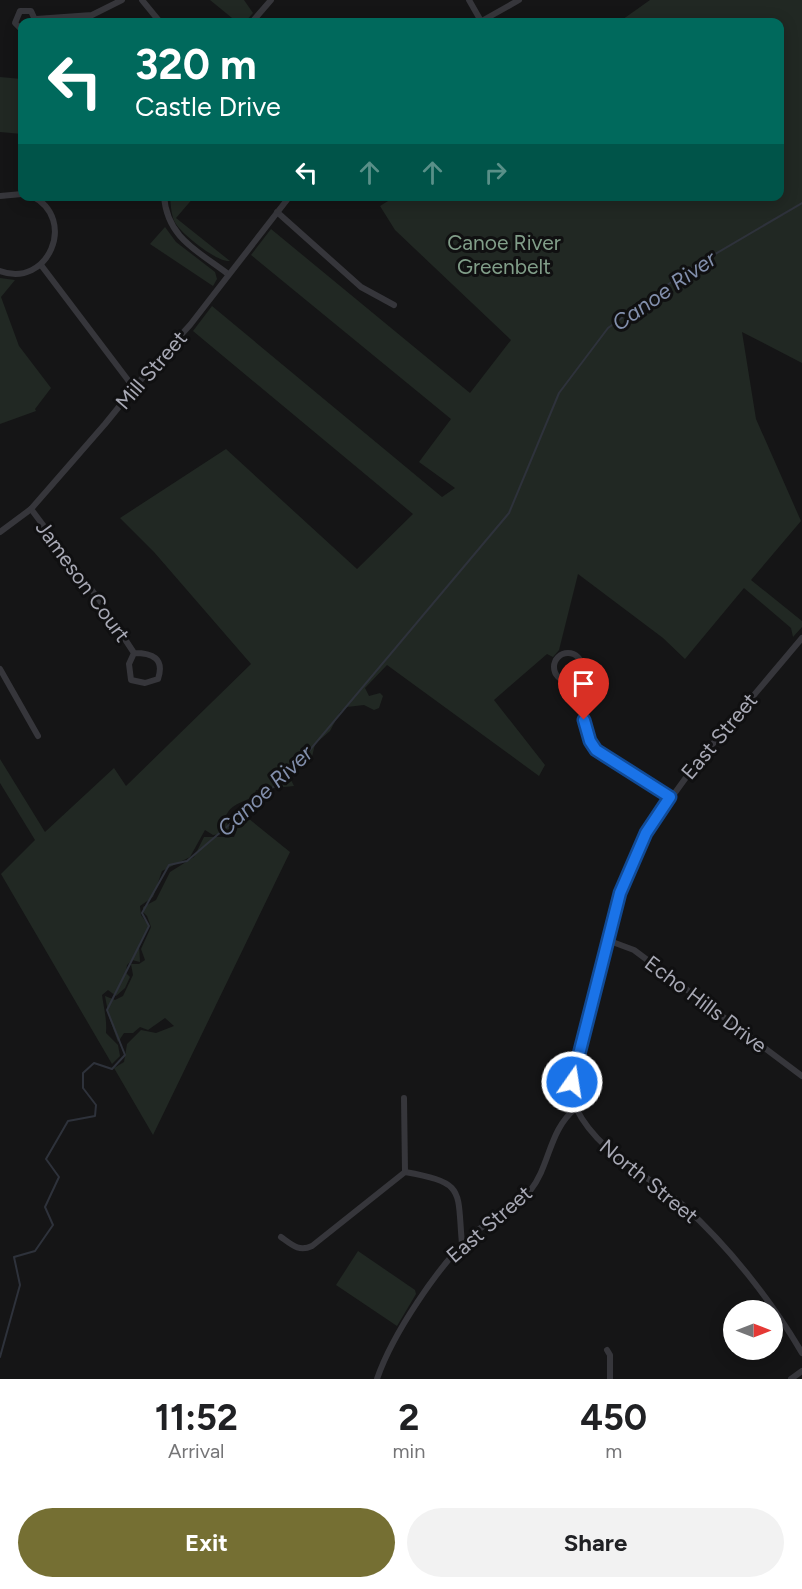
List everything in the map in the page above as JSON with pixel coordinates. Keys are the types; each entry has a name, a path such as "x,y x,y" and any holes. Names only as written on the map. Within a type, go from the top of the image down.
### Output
{"street":[{"path":"64,18 92,15 122,0"},
{"path":"142,0 157,18"},
{"path":"255,18 271,0"},
{"path":"469,0 479,18"},
{"path":"488,18 519,0"},
{"path":"18,25 15,22 18,12 29,10 34,18"},
{"path":"0,196 18,194"},
{"path":"0,271 23,273 40,265 53,250 56,230 50,212 38,201"},
{"path":"165,201 166,215 175,232 228,274"},
{"name":"Mill Street","path":"0,532 31,508 190,325 286,201"},
{"path":"278,212 361,287 394,305"},
{"path":"40,265 134,388"},
{"name":"Jameson Court","path":"31,508 100,601 134,653"},
{"name":"East Street","path":"377,1379 417,1305 446,1260 478,1229 527,1196 540,1175 558,1125 576,1108 573,1076 607,940 627,872 646,833 670,797 802,638"},
{"name":"Jameson Court","path":"134,653 149,653 156,656 160,664 158,679 145,683 131,680 129,664 134,653"},
{"path":"564,653 577,656 582,665 580,675 572,681 559,679 554,671 554,662 564,653"},
{"path":"0,669 38,736"},
{"path":"572,681 590,741 596,750 670,797"},
{"name":"Echo Hills Drive","path":"607,940 634,950 802,1076"},
{"path":"404,1098 405,1172"},
{"name":"North Street","path":"576,1108 582,1122 596,1138 682,1205 706,1228 772,1307 802,1353"},
{"path":"281,1237 297,1248 304,1250 312,1246 405,1172"},
{"path":"405,1172 437,1179 454,1188 460,1203 462,1244"},
{"path":"607,1350 610,1354 610,1379"},
{"path":"791,1379 802,1371"}],"green space":[{"path":"210,0 244,0 253,13 249,18 232,18"},
{"name":"Canoe River Greenbelt","path":"650,0 802,0 802,363 742,332 756,419 801,521 751,580 802,621 802,627 793,637 791,628 744,588 685,659 663,638 578,574 559,650 553,657 547,654 494,700 545,765 539,776 387,665 365,688 369,696 380,693 383,696 379,708 374,710 364,705 347,707 340,712 330,731 315,744 312,757 305,764 296,766 291,772 290,778 294,786 256,790 254,796 237,804 227,814 225,819 232,833 213,835 205,830 190,857 162,871 153,897 140,906 141,915 149,926 139,944 140,962 132,960 127,965 126,973 130,977 125,988 116,996 108,990 102,995 106,1033 118,1045 120,1056 112,1064 1,874 35,840 0,783 0,759 45,832 114,768 126,786 251,664 154,552 120,518 226,449 357,569 413,514 193,331 212,306 442,497 455,488 419,462 451,419 251,255 271,229 470,393 511,340 395,230 380,206 388,201 784,201 784,18 625,18"},
{"path":"0,77 18,79 18,134 0,132"},
{"path":"171,201 191,201 176,218 230,261 217,258 193,241 176,224"},
{"path":"165,227 176,242 215,272 217,279 213,286 150,244"},
{"path":"0,278 15,280 1,297 19,346 51,388 35,409 36,411 0,424"},
{"path":"238,810 290,852 153,1135 114,1068 124,1062 127,1044 141,1030 156,1033 174,1026 165,1018 148,1030 140,1027 133,1033 124,1033 118,1042 109,1017 105,996 115,1000 123,996 133,975 131,964 139,964 145,960 141,949 151,927 143,912 143,907 156,900 170,872 194,857 204,837 234,837 236,832 231,819"},
{"path":"358,1251 415,1290 416,1294 397,1326 336,1285"}],"waterway":[{"name":"Canoe River","path":"0,1357 20,1285 14,1257 35,1251 53,1225 45,1207 59,1177 46,1159 68,1121 95,1116 96,1105 83,1088 83,1073 94,1063 112,1069 125,1055 107,1010 149,926 142,913 169,865 187,861 293,770 509,513 559,393 608,328 688,270 802,203"}],"route":[{"path":"572,1082 609,930 627,872 646,833 670,797 596,750 590,741 584,720"}]}
